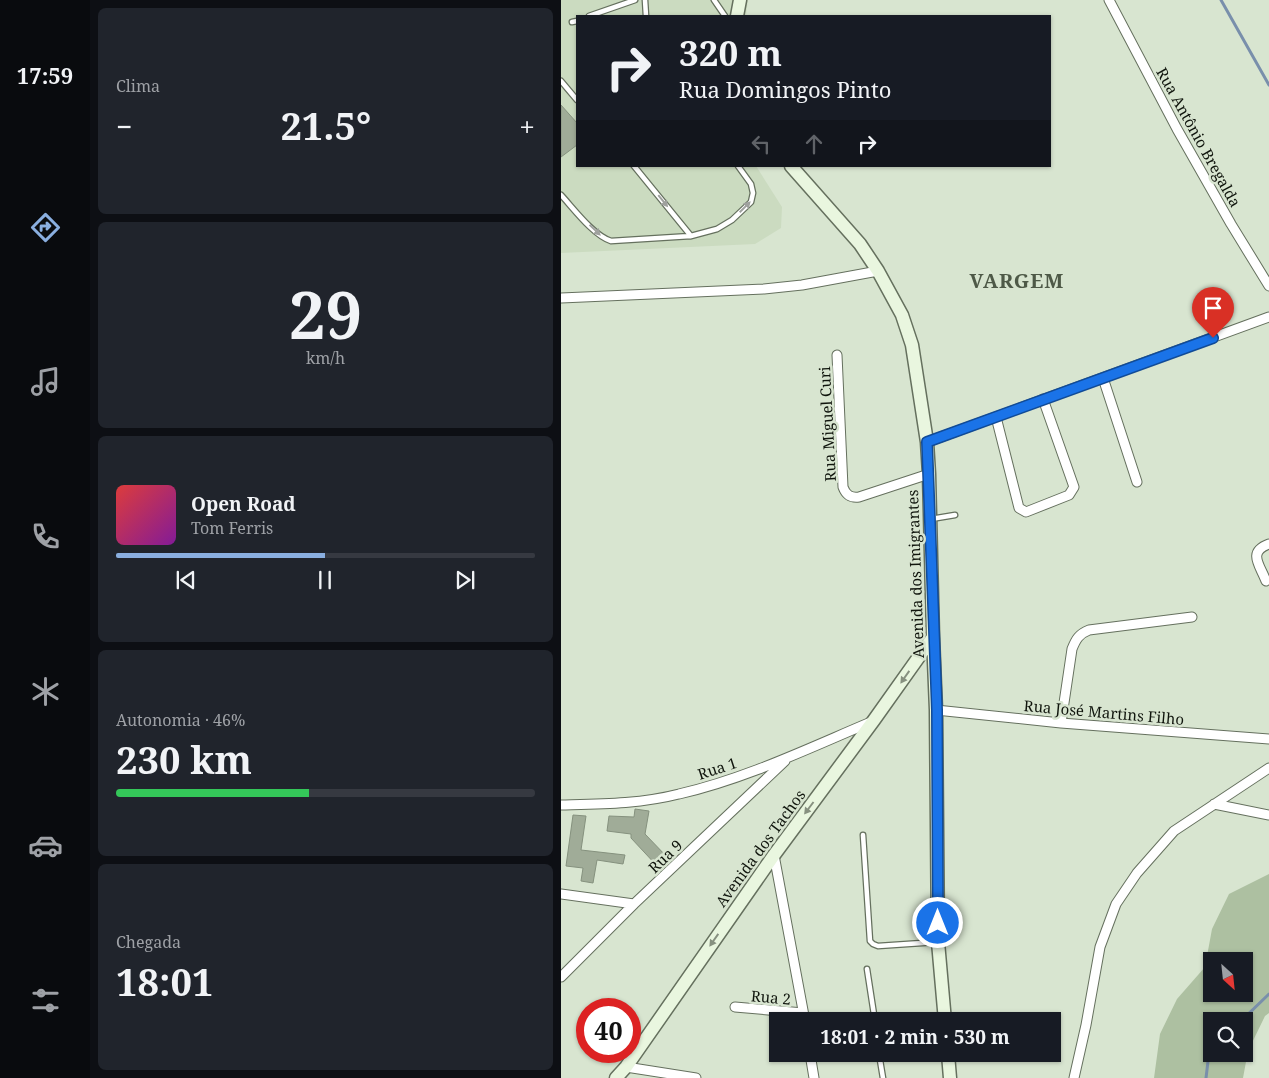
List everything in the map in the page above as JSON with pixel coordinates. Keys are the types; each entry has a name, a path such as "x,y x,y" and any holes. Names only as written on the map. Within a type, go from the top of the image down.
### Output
{"street":[{"path":"737,15 740,0"},
{"name":"Rua Antônio Bregalda","path":"1109,0 1177,129 1269,286"},
{"name":"Avenida dos Imigrantes","path":"792,167 860,244 878,271 902,315 912,344 927,442 929,474 933,637 937,710 938,942 944,1012"},
{"path":"561,298 764,289 802,285 878,271"},
{"path":"927,442 1269,317"},
{"name":"Rua Miguel Curi","path":"837,355 843,487 846,494 852,498 859,497 929,474"},
{"path":"1103,378 1137,482"},
{"path":"996,417 1019,508 1026,512 1069,495 1074,487 1043,399"},
{"path":"1266,581 1256,557 1260,547 1269,544"},
{"path":"1061,723 1072,649 1080,633 1089,630 1192,617"},
{"name":"Avenida dos Tachos","path":"616,1078 626,1067 774,854 933,637"},
{"name":"Rua José Martins Filho","path":"937,710 1061,723 1269,739"},
{"name":"Rua 1","path":"561,805 634,802 679,794 727,780 789,757 874,720"},
{"name":"Rua 9","path":"561,977 634,904 789,757"},
{"path":"1074,1078 1086,1025 1100,946 1116,904 1153,852 1174,831 1269,768"},
{"path":"1214,804 1269,815"},
{"path":"774,854 803,1012"},
{"path":"561,894 634,904"},
{"name":"Rua 2","path":"735,1007 770,1012"},
{"path":"811,1062 814,1078"},
{"path":"949,1062 950,1078"},
{"path":"626,1067 696,1078"}],"lane":[{"path":"592,15 635,0"},
{"path":"645,0 645,15"},
{"path":"714,0 724,15"},
{"path":"561,81 576,99"},
{"path":"635,167 691,236"},
{"path":"561,195 604,239 611,241 691,236 717,229 732,220 751,202 753,193 751,184 739,167"},
{"path":"930,520 955,515"},
{"path":"863,835 870,941 878,946 938,942"},
{"path":"867,968 874,1012"},
{"path":"880,1062 883,1078"}],"shaded area":[{"path":"561,0 748,0 746,15 576,15 576,167 757,167 782,207 781,228 755,244 561,253"},
{"path":"1269,874 1269,1013 1265,1016 1253,1041 1253,1012 1203,1012 1203,1062 1246,1062 1243,1078 1154,1078 1160,1034 1177,999 1203,969 1203,1002 1253,1002 1253,952 1208,952 1212,929 1229,894"}],"building":[{"path":"561,105 576,122 576,146 561,157"},
{"path":"635,809 649,811 645,834 668,858 658,867 631,838 631,834 607,831 609,816 634,817"},
{"path":"573,815 586,816 581,850 625,855 623,864 597,860 593,883 581,881 583,868 566,866"}],"waterway":[{"path":"1221,0 1269,85"},
{"path":"1250,1012 1269,994"},
{"path":"1206,1078 1208,1062"}],"district":[{"name":"VARGEM","path":"1017,280"}],"route":[{"path":"938,923 937,710 927,442 1213,338"}]}
